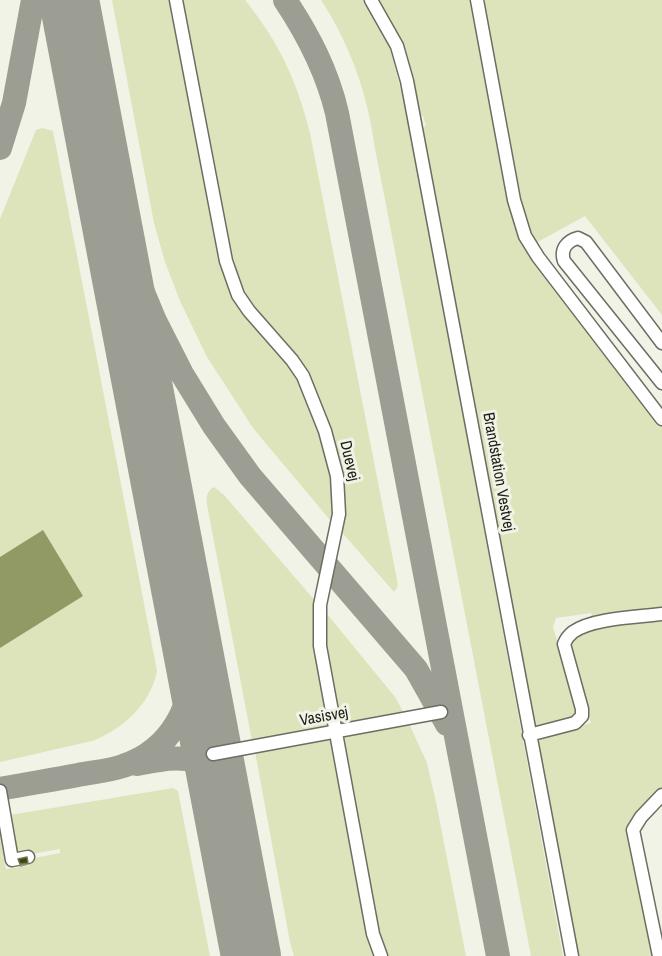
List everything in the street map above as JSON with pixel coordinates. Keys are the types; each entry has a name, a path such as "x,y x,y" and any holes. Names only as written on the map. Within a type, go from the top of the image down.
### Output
{"lane":[{"name":"Duevej","path":"176,0 226,261 238,295 303,376 325,431 337,476 339,514 318,624 324,676 373,934 381,956"},
{"name":"Brandstation Vestvej","path":"371,0 397,46 407,81 572,956"},
{"path":"477,0 514,200 525,236 591,328 662,419"},
{"path":"662,342 586,242 578,238 570,240 562,255 564,261 662,383"},
{"path":"529,735 575,723 582,716 564,644 573,632 585,626 603,622 662,614"},
{"name":"Vasisvej","path":"213,754 441,712"},
{"path":"0,791 12,860 28,857"},
{"path":"659,956 633,830 641,817 662,795"}],"shaded area":[{"path":"112,0 173,0 235,295 299,374 334,473 335,526 253,428 207,357 180,301 165,262 154,223"},
{"path":"179,0 245,0 268,31 293,79 310,133 397,580 398,586 394,592 339,529 342,520 317,401 255,316 234,277"},
{"path":"321,0 364,0 388,41 407,113 563,956 531,956 367,105 348,50"},
{"path":"378,0 475,0 516,222 662,422 662,613 593,620 591,613 556,618 553,627 576,703 576,714 574,718 538,727 533,724 421,130 426,125 423,116 418,115"},
{"path":"481,0 662,0 662,315 585,216 534,244 524,225"},
{"path":"42,128 53,131 157,671 154,683 142,705 114,730 92,741 0,762 0,219 36,130"},
{"path":"214,487 224,495 317,603 331,726 252,741 207,505 208,494"},
{"path":"43,530 83,596 0,648 0,557"},
{"path":"323,609 395,697 404,713 337,725 325,657"},
{"path":"662,619 662,791 631,829 656,956 577,956 537,746 543,735 591,723 569,650 575,640 584,632 596,627"},
{"path":"406,717 427,763 466,956 384,956 338,729"},
{"path":"331,731 376,956 294,956 290,942 254,746"},
{"path":"173,788 178,791 210,956 0,956 0,817 8,854 4,860 6,869 29,866 29,859 60,853 60,849 16,857 10,815"}],"building":[{"path":"27,857 28,863 20,864 18,859"}],"taxiway":[{"path":"0,148 14,103 33,0"},
{"path":"285,0 316,54 337,113 498,956"},
{"path":"102,173 138,280 155,321 182,374 214,426 250,476 416,669 447,724"},
{"path":"0,789 118,768 140,759 155,749 167,737 184,708 193,675 194,657"},
{"path":"137,764 173,759 193,761 203,766 219,785"}],"runway":[{"path":"69,0 251,956"}]}
